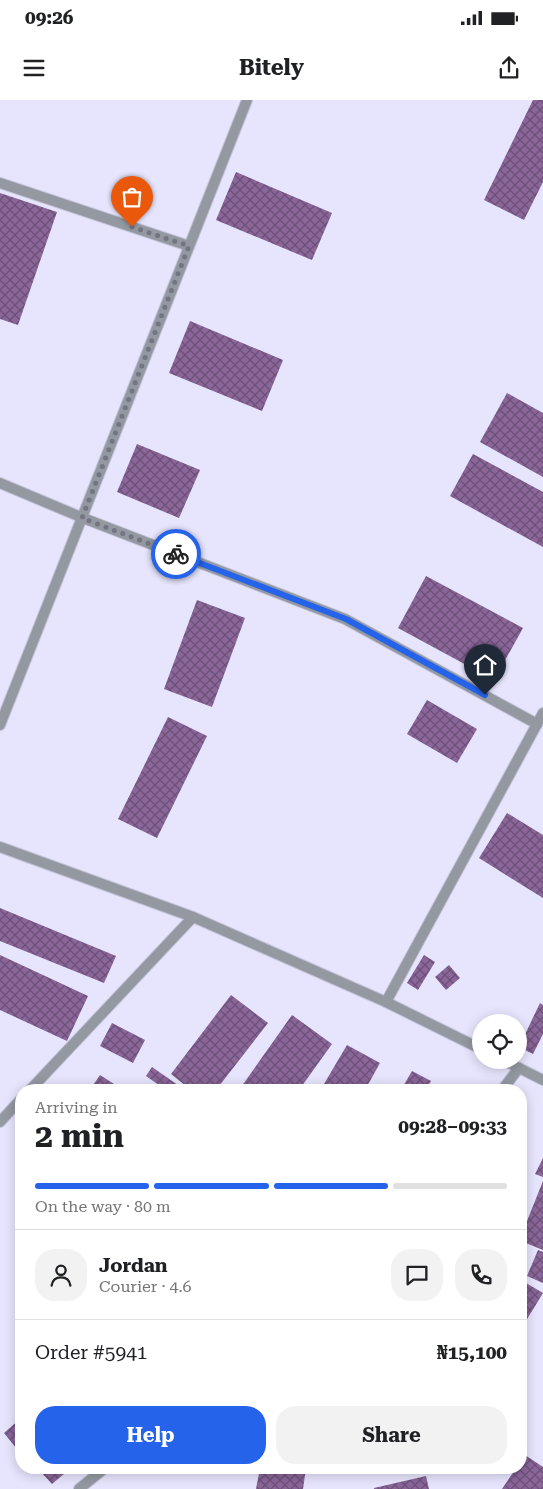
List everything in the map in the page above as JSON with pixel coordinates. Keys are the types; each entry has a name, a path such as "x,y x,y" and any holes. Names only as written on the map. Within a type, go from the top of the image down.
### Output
{"street":[{"path":"0,725 247,100"},
{"path":"0,183 189,246"},
{"path":"0,483 82,518 346,619 537,724"},
{"path":"386,1002 543,713"},
{"path":"0,847 193,917 386,1002 472,1045"},
{"path":"36,1084 193,917"},
{"path":"507,1084 518,1069"},
{"path":"521,1069 543,1080"},
{"path":"0,1122 15,1106"},
{"path":"79,1489 98,1474"}],"building":[{"path":"533,100 543,100 543,182 524,220 484,200"},
{"path":"236,172 332,213 312,260 216,220"},
{"path":"0,193 57,212 18,325 0,319"},
{"path":"190,321 283,360 262,411 169,373"},
{"path":"507,393 543,413 543,477 480,442"},
{"path":"137,444 200,470 179,518 117,492"},
{"path":"473,454 543,492 543,547 450,496"},
{"path":"426,576 523,628 494,680 398,628"},
{"path":"197,600 245,618 212,707 164,689"},
{"path":"427,700 477,729 457,763 407,734"},
{"path":"168,717 207,736 157,838 118,819"},
{"path":"507,813 543,835 543,898 479,858"},
{"path":"0,908 116,956 104,983 0,941"},
{"path":"0,955 88,996 67,1041 0,1010"},
{"path":"424,955 435,962 418,990 407,983"},
{"path":"449,965 460,978 446,990 435,977"},
{"path":"231,995 268,1023 221,1084 184,1084 171,1074"},
{"path":"540,1003 543,1005 543,1034 533,1054 527,1051 527,1030"},
{"path":"292,1015 332,1044 303,1084 243,1084"},
{"path":"112,1023 145,1040 133,1063 100,1046"},
{"path":"347,1045 380,1063 368,1084 324,1084"},
{"path":"152,1067 176,1084 157,1084 146,1076"},
{"path":"412,1071 431,1081 429,1084 404,1084"},
{"path":"100,1075 114,1084 94,1084"},
{"path":"543,1158 543,1177 535,1174"},
{"path":"543,1181 543,1250 527,1243 527,1221"},
{"path":"538,1250 543,1252 543,1283 527,1276"},
{"path":"527,1284 543,1293 527,1319"},
{"path":"15,1423 15,1447 4,1433"},
{"path":"527,1456 543,1467 543,1489 502,1489 512,1474 527,1474"},
{"path":"43,1474 64,1474 52,1484"},
{"path":"259,1474 305,1474 303,1489 256,1489"},
{"path":"426,1476 429,1489 374,1489 374,1488"}],"way so far":[{"path":"132,227 189,246 82,518 176,554"}],"route":[{"path":"176,554 346,619 485,695"}]}
